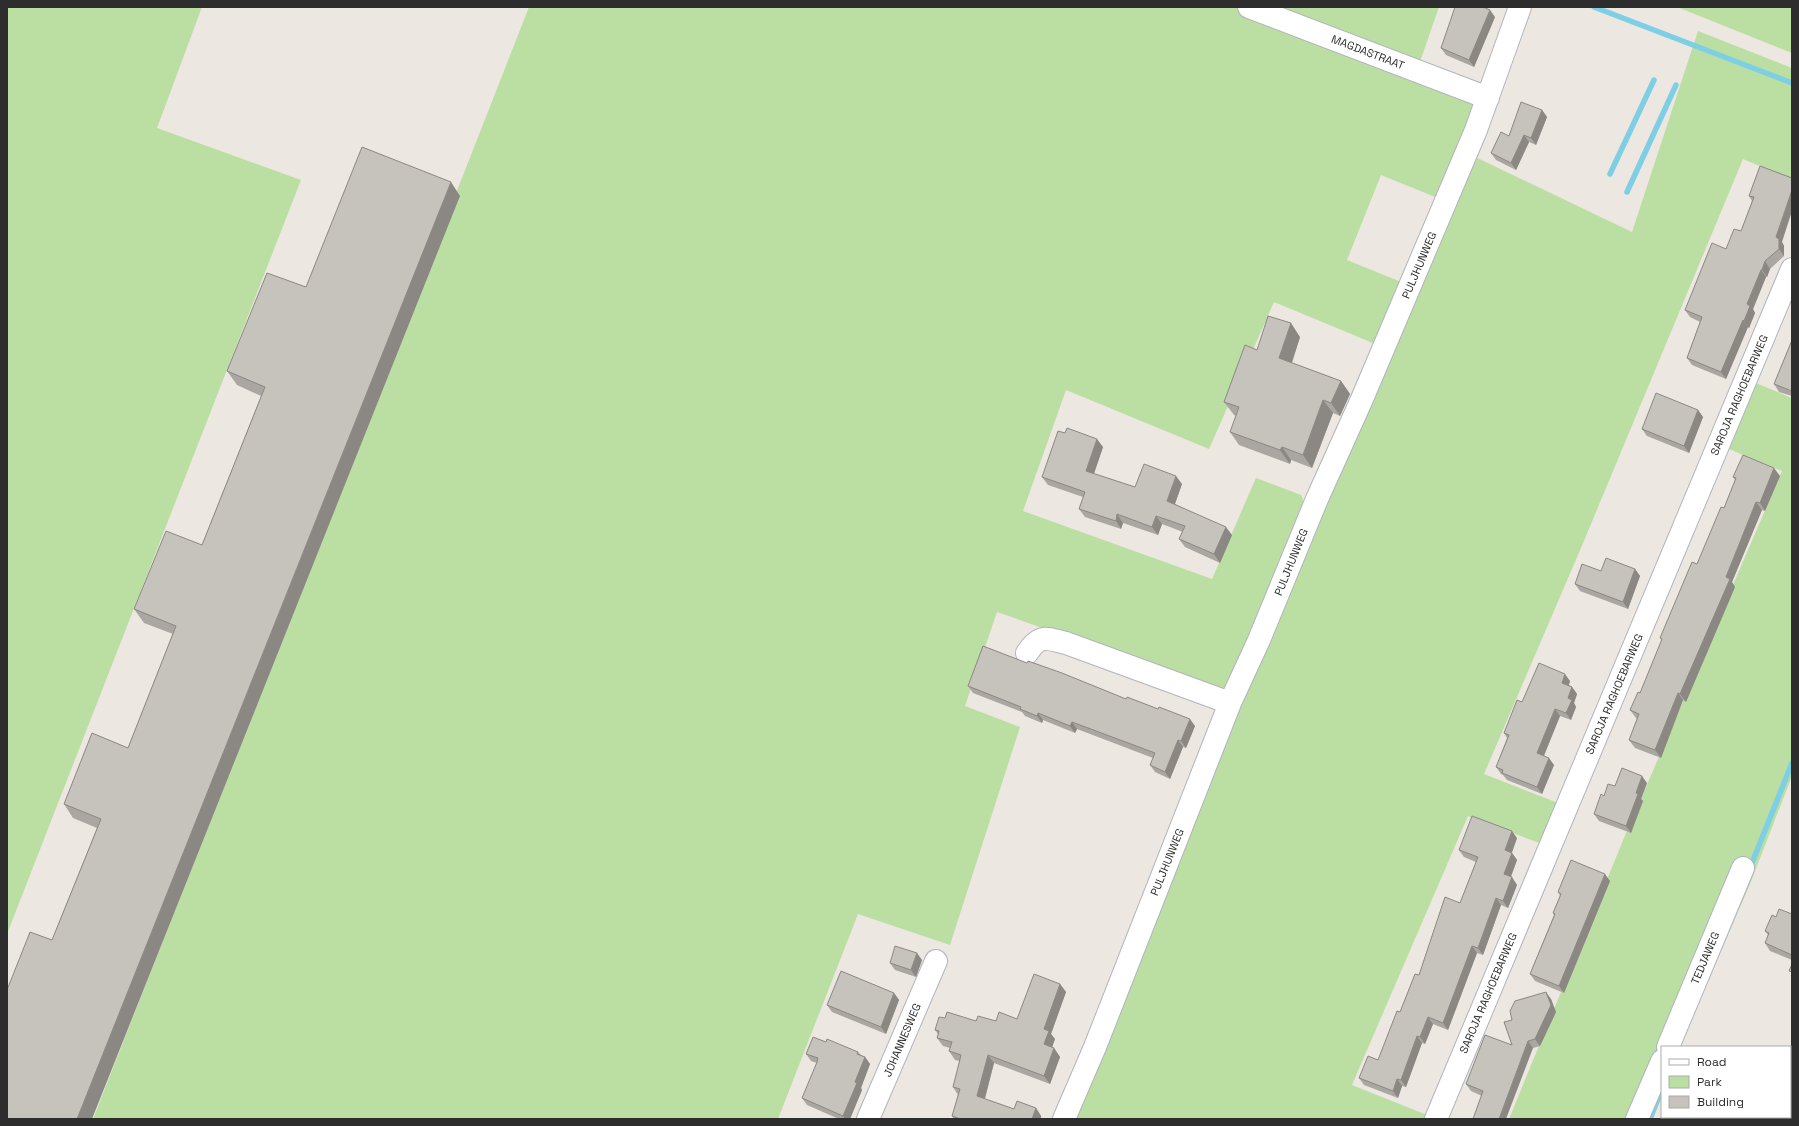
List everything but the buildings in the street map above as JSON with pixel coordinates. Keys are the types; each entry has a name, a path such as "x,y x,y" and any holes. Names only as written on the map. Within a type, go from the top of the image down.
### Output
{"street":[{"name":"MAGDASTRAAT","path":"1248,7 1488,98"},
{"name":"PULJHUNWEG","path":"1064,1119 1230,703 1259,640 1317,499 1365,392 1476,130 1520,7"},
{"name":"SAROJA RAGHOEBARWEG","path":"1436,1119 1792,269"},
{"path":"1027,653 1035,642 1046,638 1066,643 1230,703"},
{"name":"TEDJAWEG","path":"1668,1046 1743,868"},
{"name":"JOHANNESWEG","path":"868,1119 936,960"},
{"path":"1637,1119 1661,1063"}],"green space":[{"path":"7,7 202,7 157,128 301,180 7,934 8,530"},
{"path":"529,7 1439,7 1415,76 1478,100 1440,199 1381,175 1347,260 1406,284 1380,346 1274,302 1209,449 1066,390 1023,511 1212,579 1256,478 1301,495 1304,502 1226,692 997,612 965,706 1020,727 950,945 858,914 778,1119 93,1119"},
{"path":"1677,7 1792,7 1792,53"},
{"path":"1698,31 1792,68 1792,180 1743,159 1581,548 1484,774 1558,803 1542,844 1468,816 1352,1085 1427,1115 1426,1119 1072,1119 1248,680 1471,155 1632,232"},
{"path":"1751,381 1792,398 1792,776 1750,884 1721,951 1714,948 1674,1046 1661,1046 1661,1077 1644,1119 1509,1119 1624,838 1782,471 1724,447"}],"waterway":[{"path":"1594,7 1792,83"},
{"path":"1610,174 1654,80"},
{"path":"1627,192 1676,85"},
{"path":"1750,868 1792,763"},
{"path":"1650,1119 1661,1092"}]}
